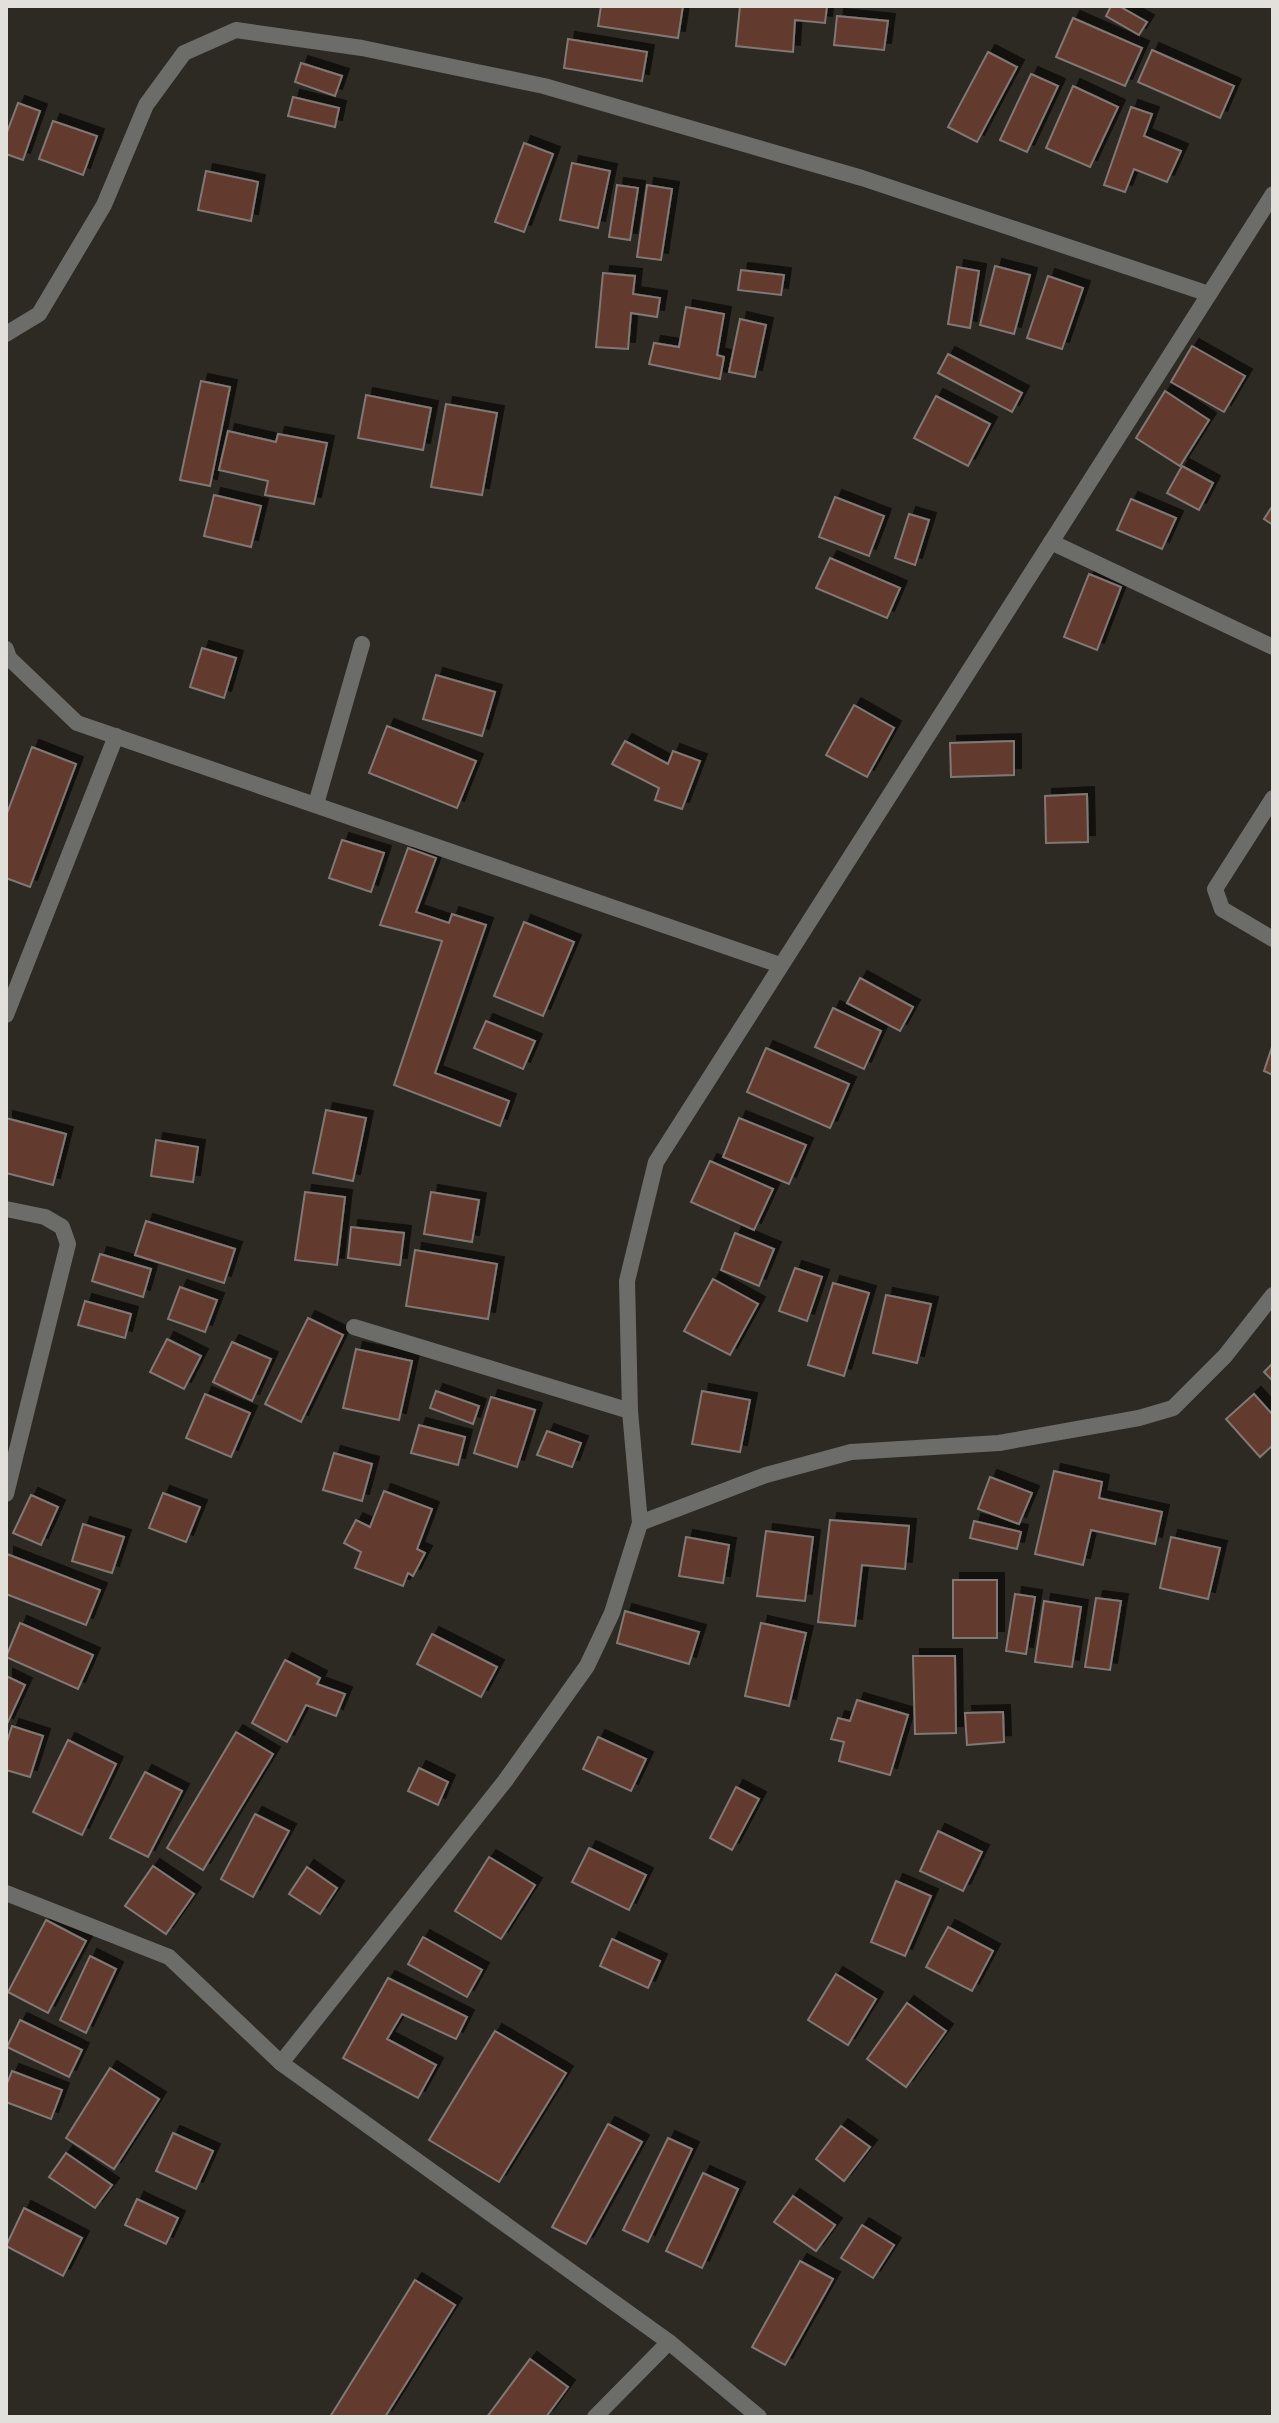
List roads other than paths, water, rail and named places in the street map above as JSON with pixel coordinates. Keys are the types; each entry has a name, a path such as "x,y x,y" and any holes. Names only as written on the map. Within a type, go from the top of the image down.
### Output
{"street":[{"path":"6,334 39,314 104,205 146,105 184,53 236,30 362,48 544,86 862,178 1209,294"},
{"path":"281,2063 505,1781 587,1666 612,1613 640,1523 630,1411 627,1281 656,1162 1273,194"},
{"path":"1051,542 1273,647"},
{"path":"316,804 362,644"},
{"path":"6,649 9,658 77,723 780,965"},
{"path":"6,1015 116,736"},
{"path":"1273,798 1215,889 1222,909 1273,939"},
{"path":"6,1209 45,1217 62,1227 68,1244 6,1494"},
{"path":"640,1523 766,1475 851,1452 999,1443 1139,1418 1173,1408 1225,1356 1273,1295"},
{"path":"354,1327 630,1411"},
{"path":"6,1893 169,1957 281,2063 669,2342 759,2417"},
{"path":"595,2417 669,2342"}]}
